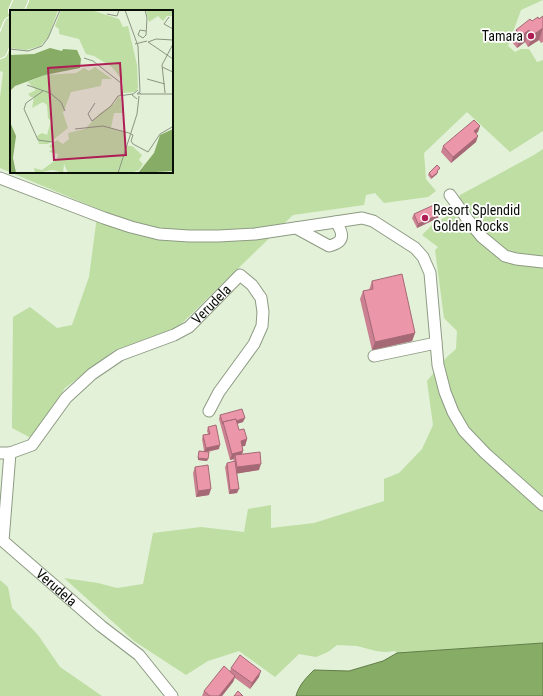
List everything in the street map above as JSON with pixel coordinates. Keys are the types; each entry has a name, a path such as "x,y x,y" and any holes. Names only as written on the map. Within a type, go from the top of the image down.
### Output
{"main road":[{"path":"16,10 21,0"},
{"path":"0,51 10,26"}],"street":[{"path":"0,178 104,218 159,234 189,236 256,234 362,218 373,221 415,248 423,257 430,273 438,365 445,392 453,412 464,431 485,454 543,505"},
{"path":"450,195 482,237 505,256 516,259 543,262"},
{"path":"296,228 329,246 337,244 342,234 341,229 336,222"},
{"name":"Verudela","path":"172,696 139,655 101,626 3,541 5,453 32,445 66,398 92,374 120,355 174,335 188,327 240,275 252,285 261,298 263,312 262,326 254,344 219,392 209,411"},
{"path":"374,356 436,343"}],"shaded area":[{"path":"0,0 543,0 521,10 508,46 515,52 521,49 529,49 537,62 543,60 543,131 510,152 467,112 424,153 426,179 436,191 428,197 384,203 375,193 366,195 364,205 293,215 178,327 115,350 65,388 31,438 12,428 13,317 30,307 57,328 72,325 89,277 98,209 12,173 173,173 173,10 10,10 10,172 0,168 0,98 3,72 0,71"},
{"path":"543,149 543,643 397,653 395,651 376,651 357,646 337,645 328,652 316,657 299,654 275,677 239,651 208,661 186,675 134,641 64,578 98,583 117,588 143,584 153,533 201,527 244,532 248,509 271,505 271,528 314,523 384,501 384,479 399,473 422,449 433,425 427,381 447,357 456,349 457,331 444,318 435,250 438,247 422,235 433,224 453,213 460,195"},
{"path":"0,580 8,587 12,608 38,635 60,667 102,696 0,696"},
{"path":"543,643 543,696 296,696 301,685 314,670 349,671 383,661 397,653"}],"building":[{"path":"543,16 543,28 533,35 529,30 521,36 516,30 530,19 532,21"},
{"path":"474,120 480,126 474,131 478,136 453,157 443,146"},
{"path":"437,165 440,168 432,177 429,173"},
{"name":"Resort Splendid Golden Rocks","path":"436,204 440,214 418,224 414,214"},
{"path":"402,274 415,333 375,342 363,291 373,289 372,281"},
{"path":"242,409 245,418 236,421 236,419 223,422 223,424 220,415"},
{"path":"236,419 239,430 244,429 247,439 241,441 243,451 232,454 223,422"},
{"path":"216,425 220,445 206,448 203,435 210,434 208,427"},
{"path":"199,451 209,452 208,459 198,458"},
{"path":"260,452 261,464 237,467 235,455"},
{"path":"235,461 239,489 230,490 227,463"},
{"path":"208,465 211,489 198,491 195,467"},
{"path":"240,655 261,671 252,683 231,668"},
{"path":"224,666 235,676 219,696 210,696 204,691"},
{"path":"238,691 243,696 234,696"}],"place":[{"name":"Tamara","path":"531,36"},
{"name":"Resort Splendid Golden Rocks","path":"425,218"}]}
